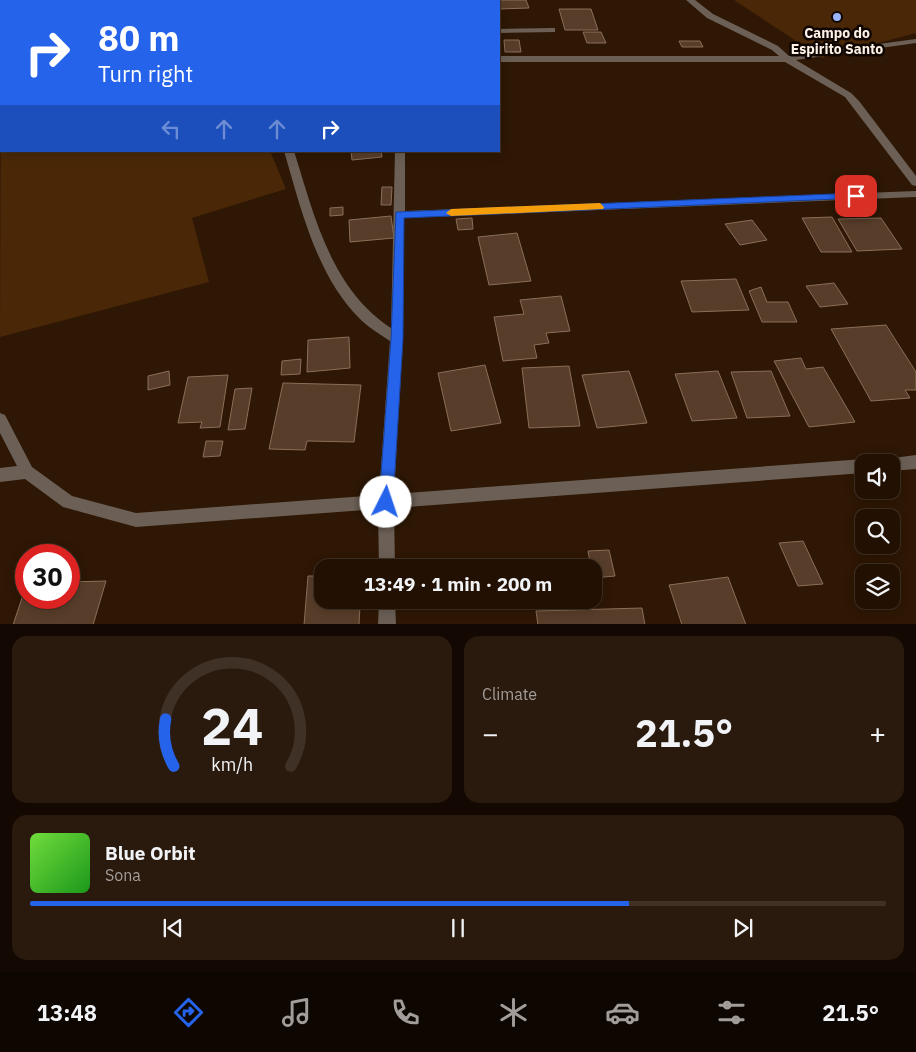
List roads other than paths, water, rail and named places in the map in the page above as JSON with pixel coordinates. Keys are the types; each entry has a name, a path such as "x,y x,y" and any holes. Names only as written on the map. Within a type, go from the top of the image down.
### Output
{"street":[{"path":"690,0 710,16 775,48 787,59 848,95 916,183"},
{"path":"500,31 552,30"},
{"path":"500,59 787,59 916,41"},
{"path":"289,152 325,256 345,289 366,317 397,339"},
{"path":"386,559 386,502 397,339 400,152"},
{"path":"399,215 916,194"},
{"path":"0,419 27,472 68,502 136,520 855,467"},
{"path":"900,463 916,462"},
{"path":"0,475 27,472"},
{"path":"387,609 387,624"}],"place":[{"name":"Campo do Espirito Santo","path":"837,17"}]}
